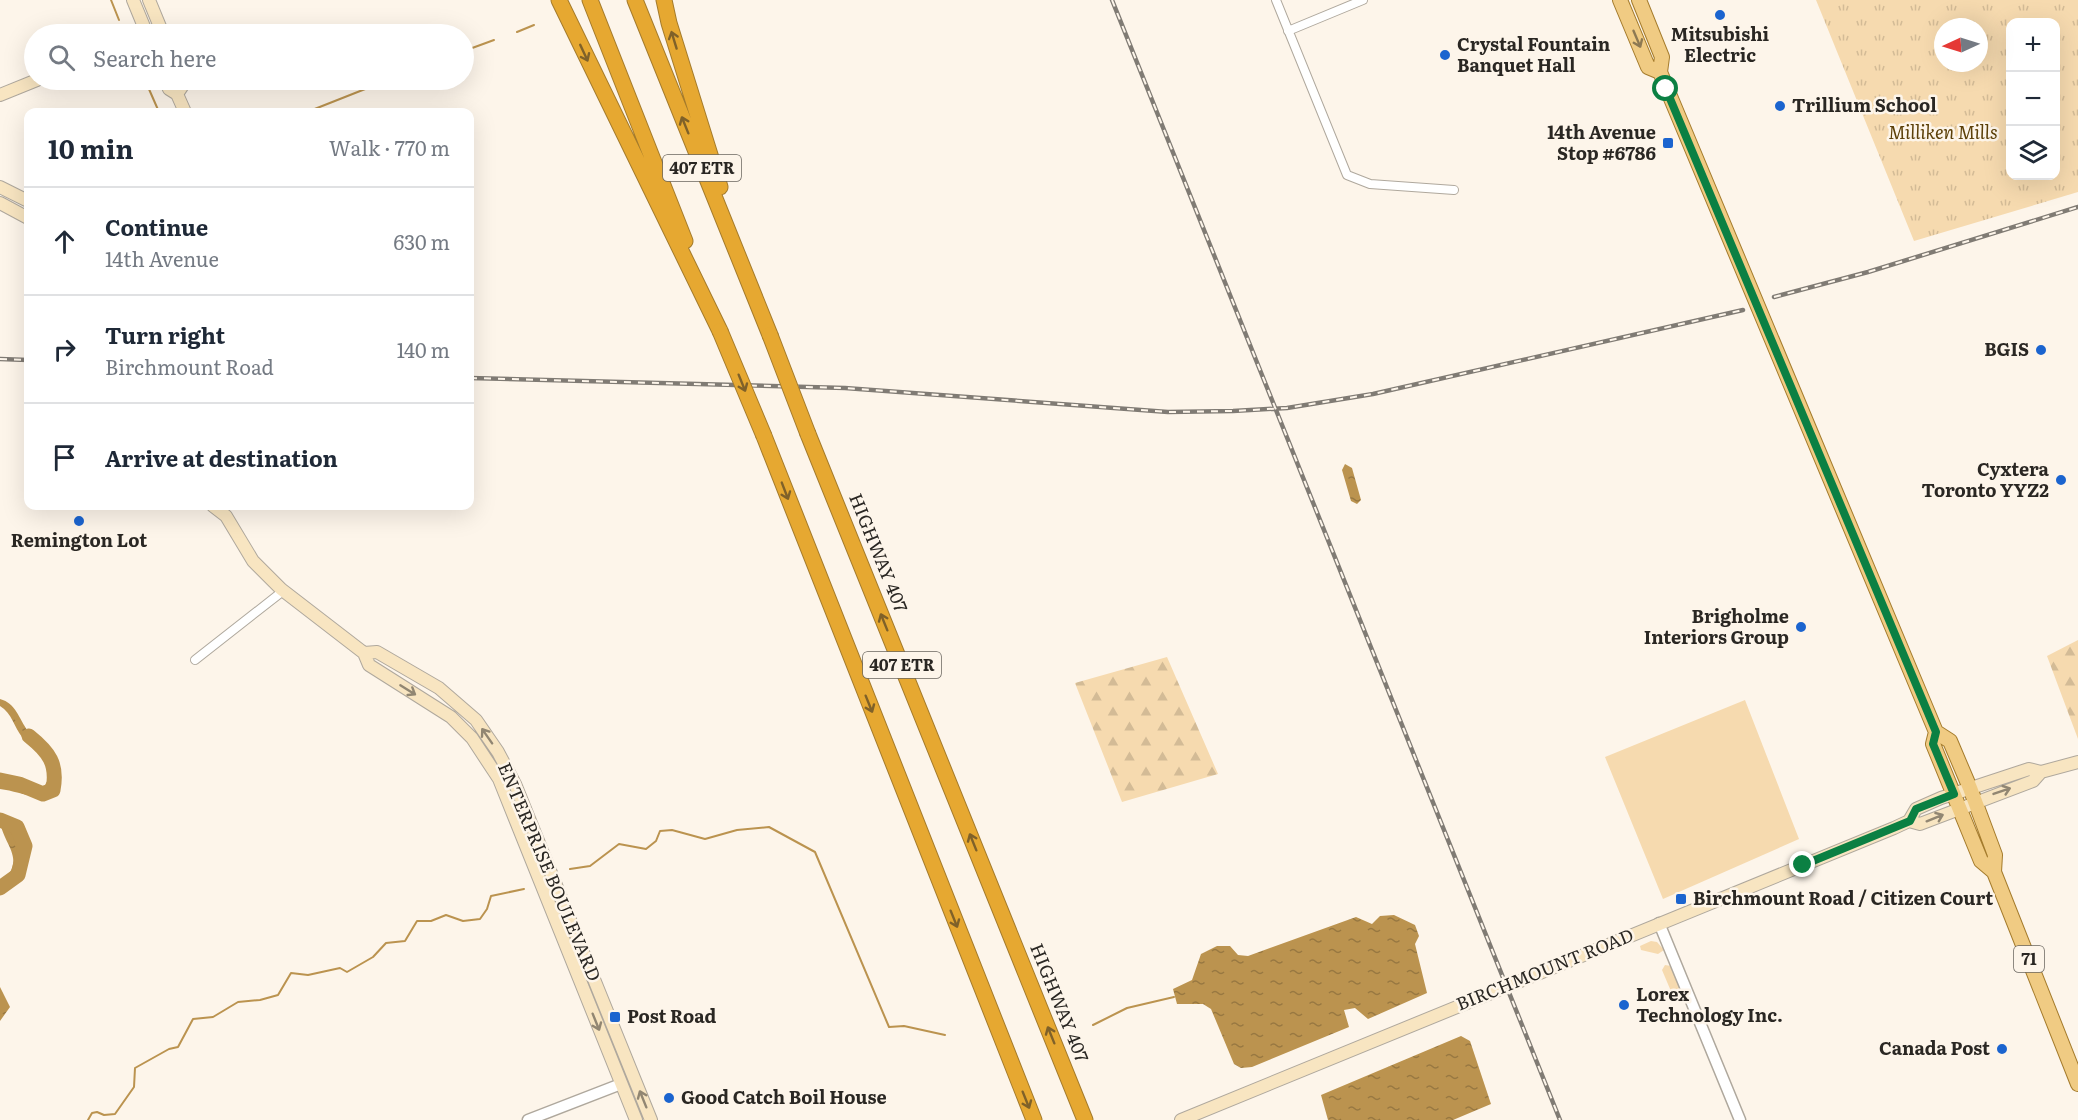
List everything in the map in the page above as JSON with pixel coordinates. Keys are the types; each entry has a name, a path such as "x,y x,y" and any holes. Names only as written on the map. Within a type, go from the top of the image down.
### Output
{"highway":[{"path":"559,0 636,162 720,330"},
{"name":"407 ETR","path":"590,0 1034,1120"},
{"name":"HIGHWAY 407","path":"634,0 1084,1116"},
{"path":"664,0 709,153 770,335"}],"main road":[{"path":"134,0 144,24"},
{"path":"148,0 158,24"},
{"name":"71","path":"1620,0 1648,67 1660,72"},
{"name":"71","path":"1639,0 1662,57 1660,72 1936,732 1950,741 1970,788 1995,855 1994,872 2078,1084"},
{"path":"0,95 24,86"},
{"path":"171,90 177,94 183,108"},
{"path":"177,94 180,90"},
{"path":"0,186 24,199"},
{"path":"0,203 24,216"},
{"name":"ENTERPRISE BOULEVARD","path":"226,511 253,561 284,591 364,654 369,665 452,717 472,738 499,779 636,1120"},
{"name":"ENTERPRISE BOULEVARD","path":"364,654 377,652 439,688 476,720 498,752 515,784 651,1120"},
{"name":"71","path":"1936,732 1933,744 1981,861 1994,872"},
{"name":"BIRCHMOUNT ROAD","path":"1181,1120 1910,821 1920,824 2033,780 2042,772 2078,762"},
{"name":"BIRCHMOUNT ROAD","path":"1910,821 1916,809 1970,788 2029,769 2042,772"}],"street":[{"path":"1276,0 1347,175 1370,184 1454,190"},
{"path":"1288,31 1363,0"},
{"path":"195,660 284,591"},
{"path":"1659,923 1740,1120"},
{"path":"528,1120 634,1079"}],"green space":[{"name":"Milliken Mills","path":"1816,0 2078,0 2078,192 1914,241"},
{"path":"2078,640 2078,739 2047,656"},
{"path":"1167,657 1218,774 1122,802 1075,683"},
{"path":"1745,700 1799,839 1663,899 1605,757"},
{"path":"1651,941 1657,942 1664,950 1658,954 1641,950 1640,946"},
{"path":"1665,965 1671,966 1682,993 1679,1000 1673,996 1662,970"}],"water":[{"path":"1345,464 1352,468 1361,500 1357,504 1351,501 1342,470"},
{"path":"0,699 14,708 28,731 58,768 56,786 44,795 37,796 0,789 0,781 4,780 40,787 45,785 51,774 41,756 26,742 10,716 0,706"},
{"path":"0,818 15,836 21,856 21,866 17,876 0,892 0,883 9,874 13,866 13,858 1,827"},
{"path":"1394,915 1415,925 1419,936 1415,944 1427,993 1368,1019 1355,1008 1344,1010 1349,1027 1252,1067 1241,1068 1234,1064 1211,1009 1203,1004 1177,1004 1173,989 1192,980 1201,954 1217,946 1230,946 1238,955 1248,956 1356,917 1372,924 1380,916"},
{"path":"0,987 10,1007 0,1021"},
{"path":"1461,1036 1470,1041 1491,1104 1453,1120 1328,1120 1321,1095"}],"waterway":[{"path":"111,0 119,20"},
{"path":"517,32 534,25"},
{"path":"474,47 494,40"},
{"path":"149,90 157,108"},
{"path":"317,108 363,90"},
{"path":"0,780 19,784 43,794 53,790 54,773 50,759 47,753 29,736"},
{"path":"0,820 17,827 25,846 18,875 0,888"},
{"path":"570,869 590,866 619,844 646,849 656,841 660,831 672,830 705,839 737,830 769,827 815,852 889,1027 904,1026 945,1035"},
{"path":"88,1120 92,1113 115,1114 134,1087 135,1068 169,1049 178,1047 193,1019 213,1017 238,1002 260,1000 278,995 291,973 308,975 340,968 347,972 373,957 386,943 405,941 417,921 431,921 446,915 463,921 480,919 487,909 491,896 524,889"},
{"path":"1093,1025 1127,1008 1174,997"}],"railway":[{"path":"1112,0 1560,1120"},
{"path":"1774,297 1868,272 2078,207"},
{"path":"474,378 845,388 1168,412 1233,411 1287,408 1373,394 1743,310"},
{"path":"0,359 24,360"}],"place":[{"name":"Mitsubishi Electric","path":"1720,15"},
{"name":"Crystal Fountain Banquet Hall","path":"1445,55"},
{"name":"Trillium School","path":"1780,106"},
{"name":"14th Avenue Stop #6786","path":"1668,143"},
{"name":"BGIS","path":"2041,350"},
{"name":"Cyxtera Toronto YYZ2","path":"2061,480"},
{"name":"Remington Lot","path":"79,521"},
{"name":"Brigholme Interiors Group","path":"1801,627"},
{"name":"Birchmount Road / Citizen Court","path":"1681,899"},
{"name":"Lorex Technology Inc.","path":"1624,1005"},
{"name":"Post Road","path":"615,1017"},
{"name":"Canada Post","path":"2002,1049"},
{"name":"Good Catch Boil House","path":"669,1098"}],"route":[{"path":"1666,89 1936,732 1933,744 1954,794 1916,809 1910,821 1803,865"}]}
